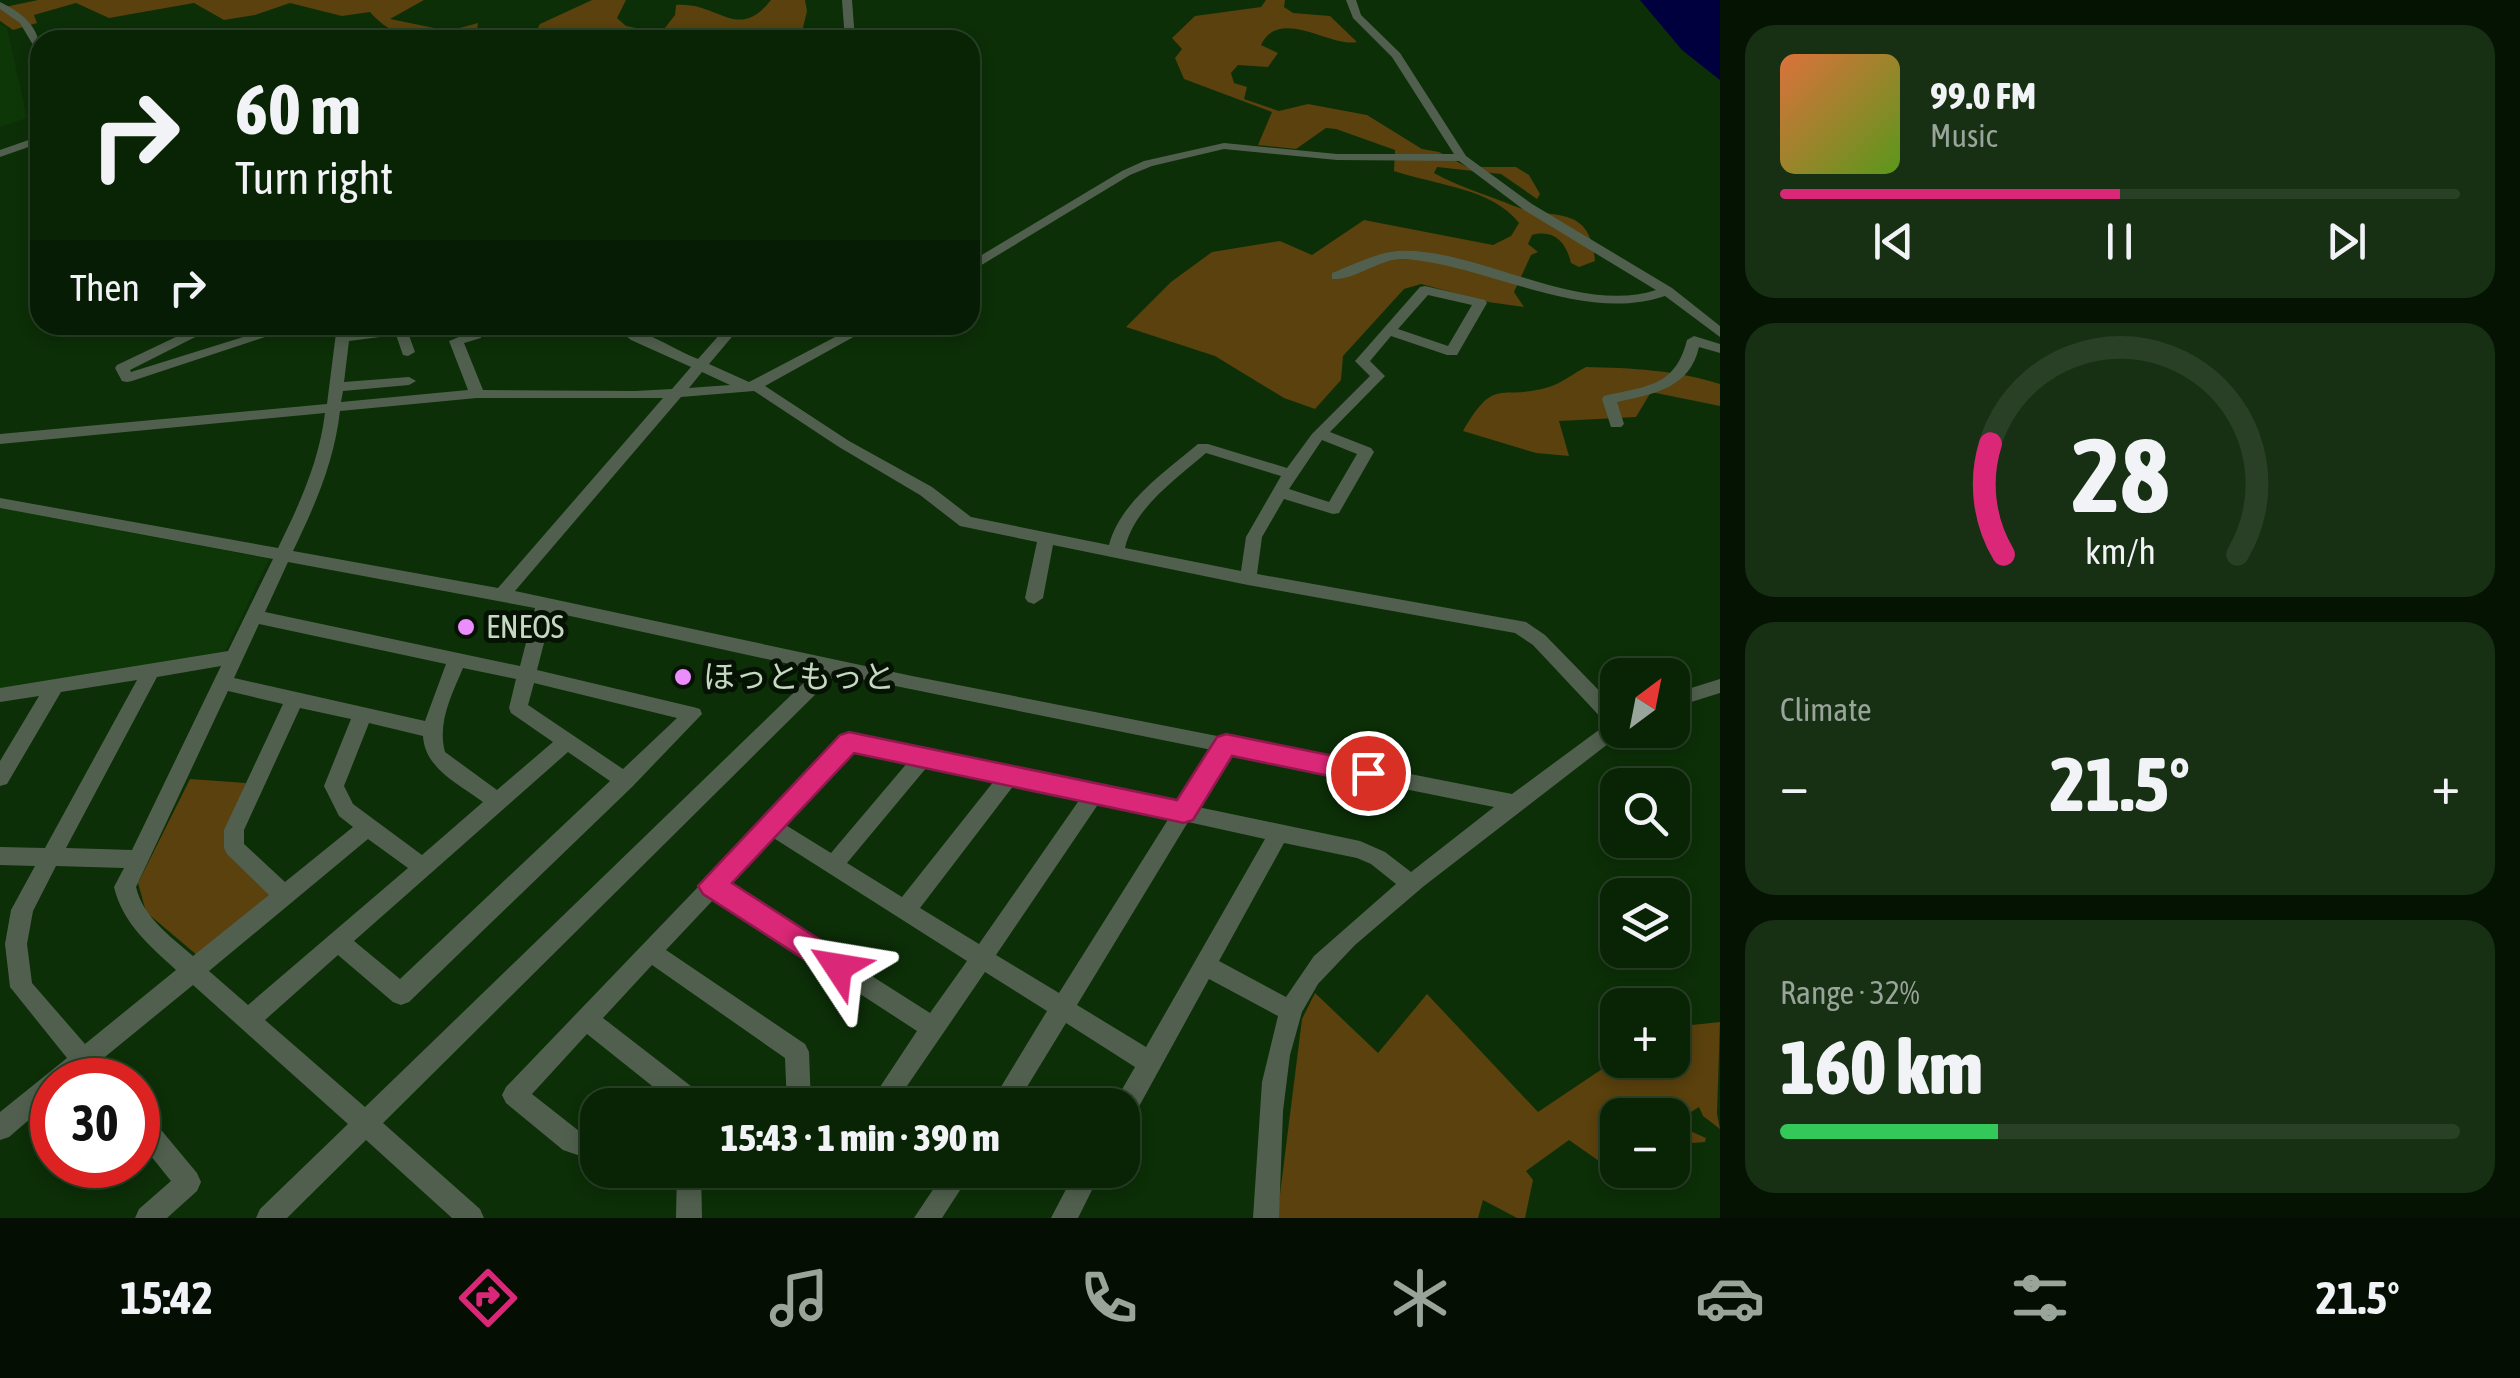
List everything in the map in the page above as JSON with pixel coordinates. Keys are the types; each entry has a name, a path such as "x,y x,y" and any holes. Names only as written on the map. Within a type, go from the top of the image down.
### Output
{"street":[{"path":"847,0 849,30"},
{"path":"1351,0 1356,16 1396,55 1462,158 1528,207 1667,292 1720,334"},
{"path":"0,5 24,21 30,31"},
{"path":"0,154 30,144"},
{"path":"980,262 1126,173 1148,163 1211,147 1374,158 1462,158"},
{"path":"1337,276 1400,254 1580,294 1650,302 1667,292"},
{"path":"1248,580 1254,538 1290,474 1320,434 1378,376 1362,361 1425,290 1480,303 1452,352 1389,331"},
{"path":"191,335 122,368 127,378 264,335"},
{"path":"343,335 339,387 316,486 125,888 130,907 153,935 471,1218"},
{"path":"403,335 408,352"},
{"path":"473,335 456,341 477,394"},
{"path":"633,335 753,387 926,491 966,522 1248,580 1520,627 1539,640 1600,706"},
{"path":"502,594 726,335"},
{"path":"0,439 477,394 635,396 753,387 849,335"},
{"path":"1616,424 1609,399 1668,386 1691,364 1694,340 1720,349"},
{"path":"339,387 409,381"},
{"path":"1280,492 1333,509 1366,452 1320,434"},
{"path":"1116,552 1117,538 1140,506 1203,448 1290,474"},
{"path":"0,503 502,594 832,666 1512,802"},
{"path":"1034,598 1046,538"},
{"path":"545,604 518,708 626,782"},
{"path":"256,617 692,714 626,782 401,994 338,942"},
{"path":"0,695 236,657"},
{"path":"456,659 432,730 432,749 437,757 498,802"},
{"path":"270,1218 832,666"},
{"path":"83,1058 21,987 16,944 22,910 152,671"},
{"path":"224,683 432,730"},
{"path":"0,778 55,686"},
{"path":"1690,696 1720,686"},
{"path":"284,895 234,848 234,830 295,699"},
{"path":"362,714 334,786 346,810 423,867"},
{"path":"1266,1218 1276,1085 1290,1011 1317,968 1512,802 1600,738"},
{"path":"250,1018 568,740"},
{"path":"580,1144 514,1095 849,742 1360,850 1378,858 1412,884"},
{"path":"1013,1088 1226,744"},
{"path":"833,865 923,758"},
{"path":"905,910 1008,776"},
{"path":"892,1088 1094,794"},
{"path":"769,825 1150,1063"},
{"path":"85,1058 368,827"},
{"path":"1136,1088 1279,832"},
{"path":"0,856 136,859"},
{"path":"712,886 933,1028"},
{"path":"650,951 797,1052 798,1088"},
{"path":"1204,965 1290,1011"},
{"path":"586,1019 675,1088"},
{"path":"0,1128 30,1103"},
{"path":"148,1218 188,1182 160,1148"},
{"path":"689,1188 689,1218"},
{"path":"927,1218 948,1188"},
{"path":"1068,1217 1082,1188"}],"shaded area":[{"path":"38,0 424,0 390,19 444,30 392,30 370,12 342,16 290,3 224,20 194,3 109,18 76,3 34,15 37,23 13,30 0,21 0,8"},
{"path":"592,0 626,0 617,18 626,26 646,30 537,30 540,24"},
{"path":"771,0 805,0 802,30 663,30 675,15 676,5 691,5 737,19 759,12"},
{"path":"1266,0 1285,0 1284,7 1293,13 1330,16 1357,42 1292,28 1269,34 1261,45 1278,53 1268,67 1238,65 1231,73 1234,83 1247,87 1244,99 1279,111 1308,104 1367,115 1422,149 1439,152 1467,167 1516,167 1529,175 1540,194 1537,199 1501,174 1437,167 1434,173 1514,206 1577,222 1592,242 1595,261 1579,267 1571,263 1558,239 1547,234 1532,235 1528,244 1538,252 1531,255 1514,292 1524,307 1421,284 1404,289 1343,356 1341,380 1315,409 1284,398 1215,356 1126,327 1171,282 1212,252 1280,241 1312,255 1364,220 1493,245 1511,236 1519,223 1508,211 1478,195 1394,171 1395,150 1336,129 1326,128 1296,149 1258,145 1272,112 1184,79 1175,58 1182,49 1172,38 1195,16 1261,7"},
{"path":"1640,0 1720,0 1720,80 1682,50"},
{"path":"478,23 477,30 453,30"},
{"path":"0,24 7,28 27,118 0,127"},
{"path":"1586,367 1653,371 1720,384 1720,406 1651,392 1636,417 1559,421 1569,456 1536,453 1463,431 1483,402 1492,396 1549,387"},
{"path":"0,508 269,559 225,651 0,690"},
{"path":"190,779 246,783 227,832 274,894 198,956 146,912 138,883"},
{"path":"1315,993 1378,1053 1427,994 1538,1112 1600,1070 1600,1078 1690,1078 1690,1025 1720,1022 1720,1129 1703,1116 1699,1107 1690,1113 1690,1098 1600,1098 1600,1162 1569,1140 1526,1171 1533,1180 1525,1218 1517,1218 1483,1200 1478,1218 1277,1218 1302,1019"},
{"path":"1690,1131 1706,1138 1705,1142 1693,1143"}],"place":[{"name":"ENEOS","path":"466,627"},
{"name":"ほっともっと","path":"683,677"}],"route":[{"path":"838,967 712,886 849,742 1184,812 1226,744 1368,773"}]}
